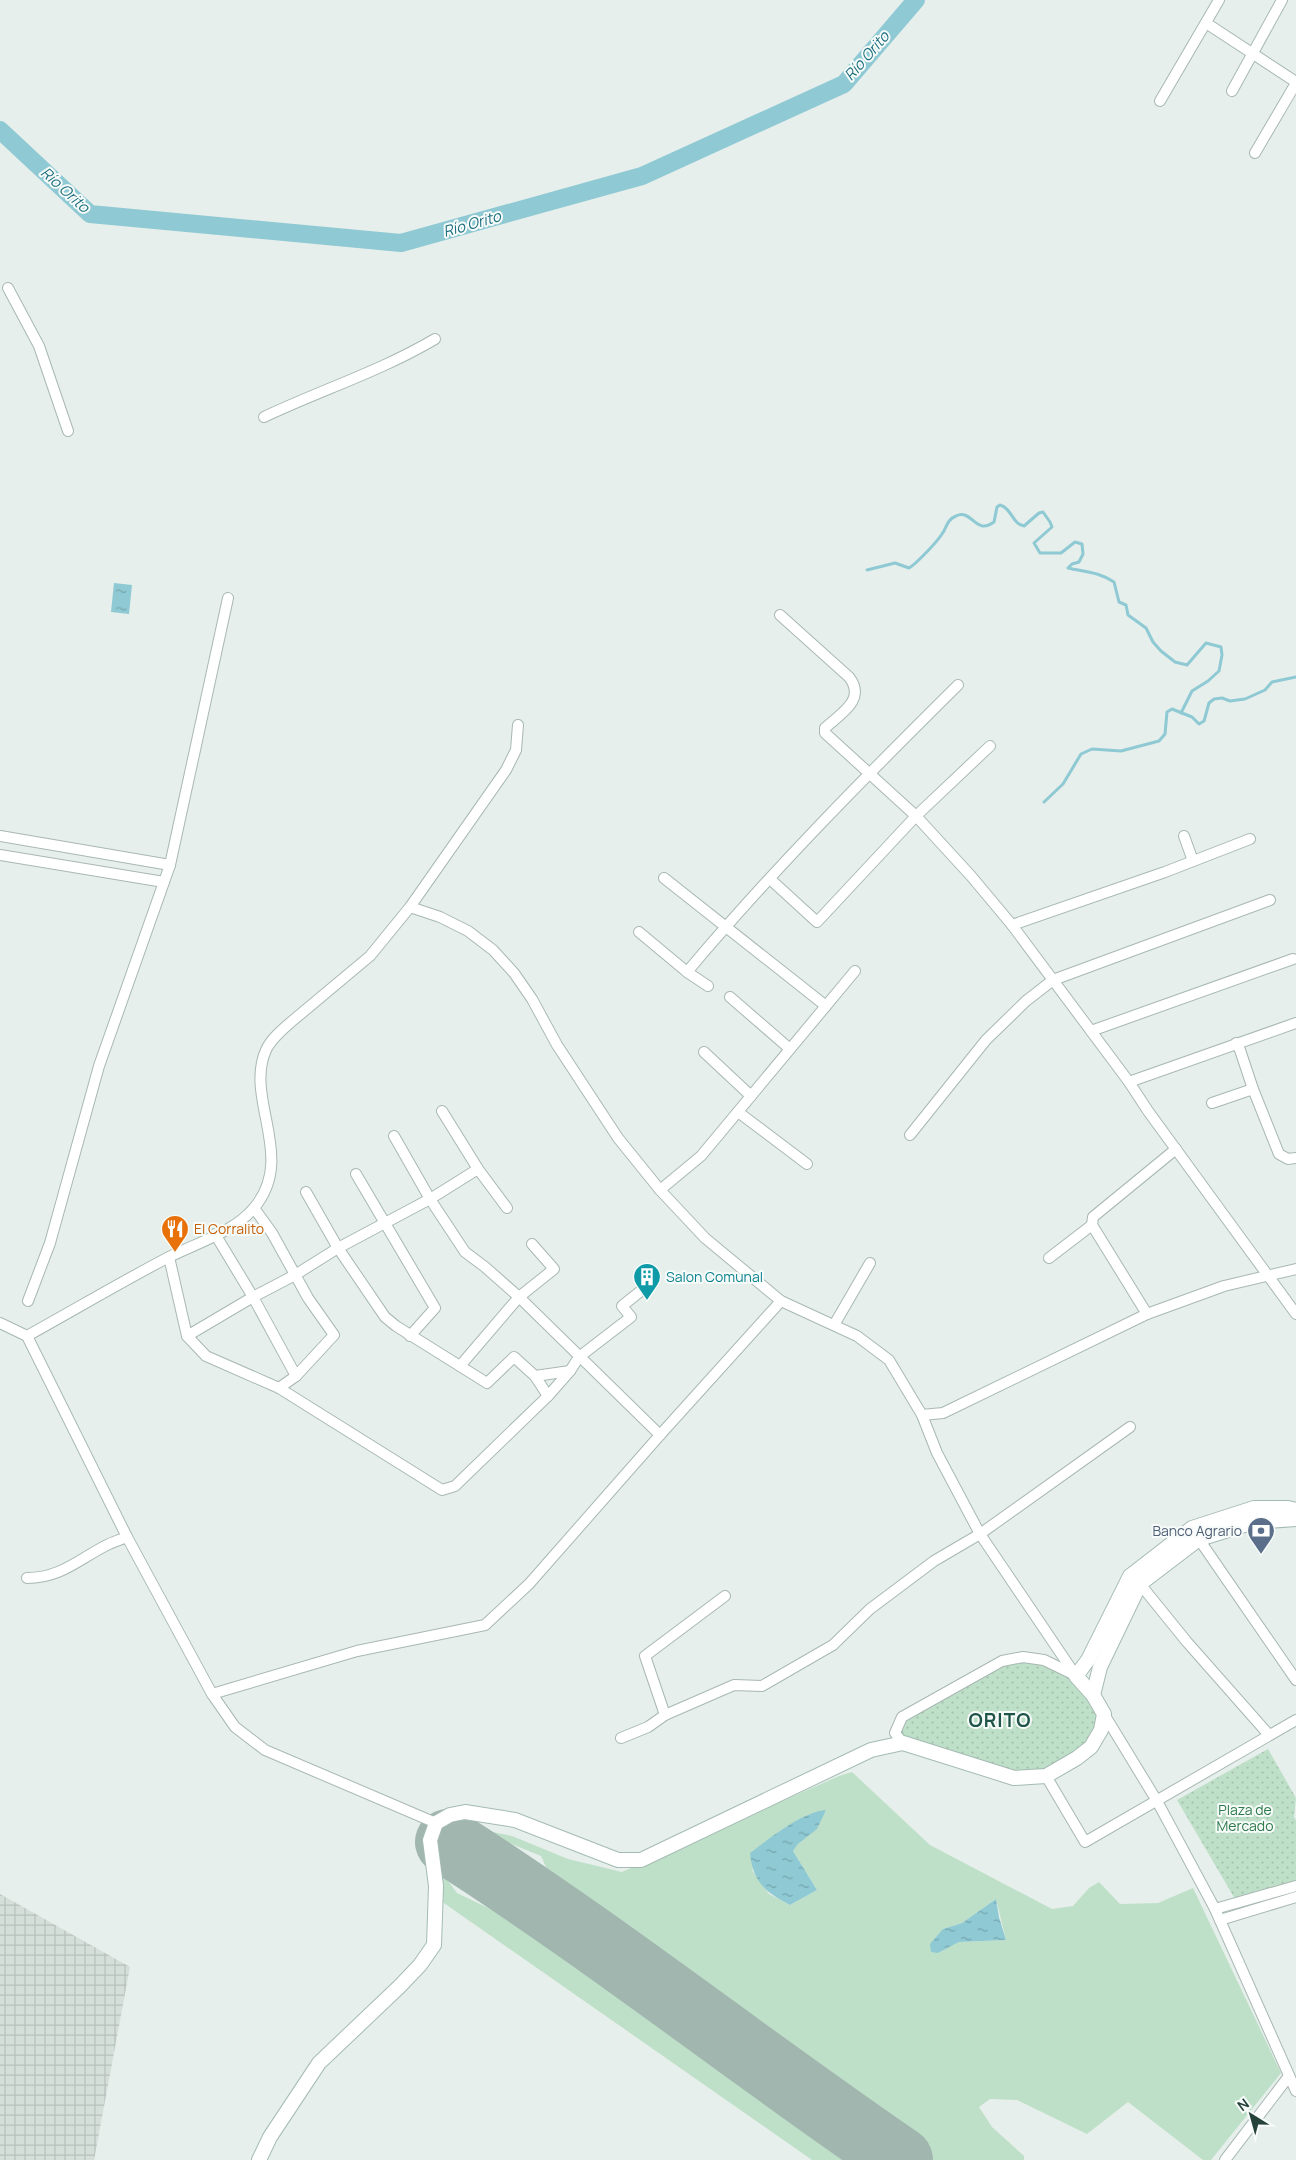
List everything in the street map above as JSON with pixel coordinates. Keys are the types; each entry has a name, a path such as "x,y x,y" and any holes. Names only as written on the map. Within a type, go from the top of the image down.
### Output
{"main road":[{"path":"259,2160 270,2137 320,2063 400,1986 420,1965 434,1945 436,1886 430,1840 436,1823 450,1815 465,1812 515,1820 618,1860 641,1860 871,1750 903,1743 1014,1778 1046,1776 1077,1758 1091,1747 1100,1730 1104,1714 1093,1695 1076,1676 1088,1660 1130,1576 1195,1533 1254,1508 1288,1508 1296,1510"},
{"path":"1093,1695 1100,1667 1140,1584 1195,1533 1254,1522 1296,1519"}],"street":[{"path":"1160,101 1219,0"},
{"path":"1232,91 1282,0"},
{"path":"1206,23 1296,83 1255,153"},
{"path":"8,288 39,346 68,431"},
{"path":"264,417 372,372 435,339"},
{"path":"28,1301 50,1244 98,1066 170,865 228,598"},
{"path":"780,615 855,684 856,692 851,704 824,728 825,733 916,816 971,876 1012,925 1130,1082 1266,1275 1296,1314"},
{"path":"687,972 724,928 869,773 958,684"},
{"path":"27,1336 169,1257 236,1223 254,1208 263,1193 269,1176 272,1150 260,1070 266,1049 291,1022 370,956 410,907 506,770 516,750 518,725"},
{"path":"770,879 817,922 916,816 990,746"},
{"path":"1184,836 1194,861"},
{"path":"164,882 4,856 5,837 170,865"},
{"path":"1012,925 1194,861 1250,839"},
{"path":"664,878 724,928 826,1006"},
{"path":"910,1135 986,1040 1026,1001 1053,980 1270,900"},
{"path":"410,907 440,917 468,931 493,950 514,973 618,1138 660,1190 705,1238 781,1301 857,1336 889,1360 922,1415 937,1454 980,1534 1076,1676"},
{"path":"639,932 687,972 708,986"},
{"path":"1091,1031 1293,958"},
{"path":"660,1190 701,1156 855,971"},
{"path":"730,997 790,1049"},
{"path":"1130,1082 1296,1023"},
{"path":"1236,1043 1279,1154 1288,1159 1296,1158"},
{"path":"704,1052 751,1096"},
{"path":"1212,1103 1253,1090"},
{"path":"442,1111 478,1169 507,1208"},
{"path":"738,1112 807,1164"},
{"path":"394,1136 430,1199 465,1252 485,1267 519,1298 660,1435"},
{"path":"1147,1314 1092,1225 1092,1217 1176,1149"},
{"path":"187,1336 295,1275 338,1248 430,1199 478,1169"},
{"path":"356,1174 435,1308 410,1336"},
{"path":"306,1192 338,1248 385,1317 410,1336 487,1383 514,1357 536,1376 548,1396"},
{"path":"254,1208 272,1233 308,1298 334,1335 296,1376 279,1388"},
{"path":"1049,1258 1092,1225"},
{"path":"215,1234 253,1297 296,1376"},
{"path":"460,1366 519,1298 554,1269 532,1244"},
{"path":"169,1257 187,1336 206,1356 279,1388 442,1490 455,1486 548,1396 570,1371 579,1357 631,1317 622,1306 647,1286"},
{"path":"834,1325 870,1263"},
{"path":"922,1415 943,1413 1147,1314 1224,1286 1296,1269"},
{"path":"212,1694 357,1651 486,1625 529,1584 781,1301"},
{"path":"0,1323 27,1336 127,1537 212,1694 235,1727 264,1750 436,1823"},
{"path":"536,1376 570,1371"},
{"path":"621,1738 648,1727 665,1715 734,1685 762,1686 833,1645 870,1609 934,1562 980,1534 1130,1426"},
{"path":"1195,1533 1296,1680"},
{"path":"27,1578 44,1578 73,1566 106,1545 127,1537"},
{"path":"1140,1584 1187,1642 1269,1735"},
{"path":"665,1715 645,1656 725,1596"},
{"path":"903,1743 895,1733 902,1717 1002,1661 1023,1657 1044,1660 1076,1676"},
{"path":"1104,1714 1157,1801 1215,1909 1296,2091"},
{"path":"1046,1776 1086,1842 1296,1720"},
{"path":"1215,1909 1296,1886"},
{"path":"1220,1920 1296,1897"},
{"path":"1225,2160 1289,2076"}],"shaded area":[{"path":"0,1894 130,1967 94,2160 0,2160"}],"green space":[{"path":"1023,1657 1076,1676 1093,1695 1101,1730 1046,1776 1014,1778 895,1733 902,1717 1002,1661"},
{"name":"Plaza de Mercado","path":"1268,1749 1296,1798 1294,1817 1296,1820 1296,1880 1254,1896 1235,1899 1177,1800"},
{"path":"852,1772 930,1845 1052,1909 1073,1906 1089,1888 1099,1882 1120,1904 1158,1903 1193,1888 1281,2073 1211,2160 1203,2160 1128,2102 1087,2134 1017,2100 990,2099 979,2107 992,2127 1024,2156 1024,2160 933,2160 560,1898 541,1856 487,1834 454,1833 440,1844 441,1859 446,1878 457,1893 536,1931 543,1932 869,2160 812,2160 441,1901 435,1846 444,1835 462,1829 483,1830 512,1836 568,1859 622,1872 839,1776","holes":["817,1828 798,1844 793,1851 817,1890 790,1905 769,1894 752,1870","996,1899 1006,1940 959,1942 938,1953 943,1929 962,1923"]}],"water":[{"path":"114,583 132,585 129,614 111,612"},
{"path":"826,1810 817,1829 798,1844 793,1851 817,1890 790,1905 767,1890 757,1879 750,1853 777,1833 807,1815"},
{"path":"996,1899 1006,1940 959,1942 938,1953 931,1952 930,1944 943,1929 962,1923"}],"waterway":[{"name":"Río Orito","path":"0,130 90,214 401,243 642,176 844,84 916,0"},
{"path":"867,570 895,563 909,568 931,547 944,532 948,522 956,516 966,516 982,526 988,525 994,522 997,507 1000,505 1007,509 1020,525 1024,526 1039,513 1043,512 1052,527 1034,543 1040,553 1061,553 1075,542 1082,544 1083,554 1079,562 1072,564 1068,568 1097,574 1114,582 1119,602 1126,605 1128,615 1146,628 1153,642 1175,662 1187,665 1206,643 1221,647 1222,655 1219,671 1192,691 1181,713"},
{"path":"1044,802 1063,784 1081,754 1092,749 1121,751 1159,741 1165,734 1167,712 1172,709 1192,717 1199,724 1204,721 1209,703 1214,699 1222,698 1230,701 1245,699 1265,690 1272,682 1296,677"}],"runway":[{"path":"448,1842 563,1919 900,2160"}],"place":[{"name":"El Corralito","path":"175,1253"},
{"name":"Salon Comunal","path":"647,1301"},
{"name":"Banco Agrario","path":"1261,1555"}],"district":[{"name":"ORITO","path":"1000,1720"}]}
